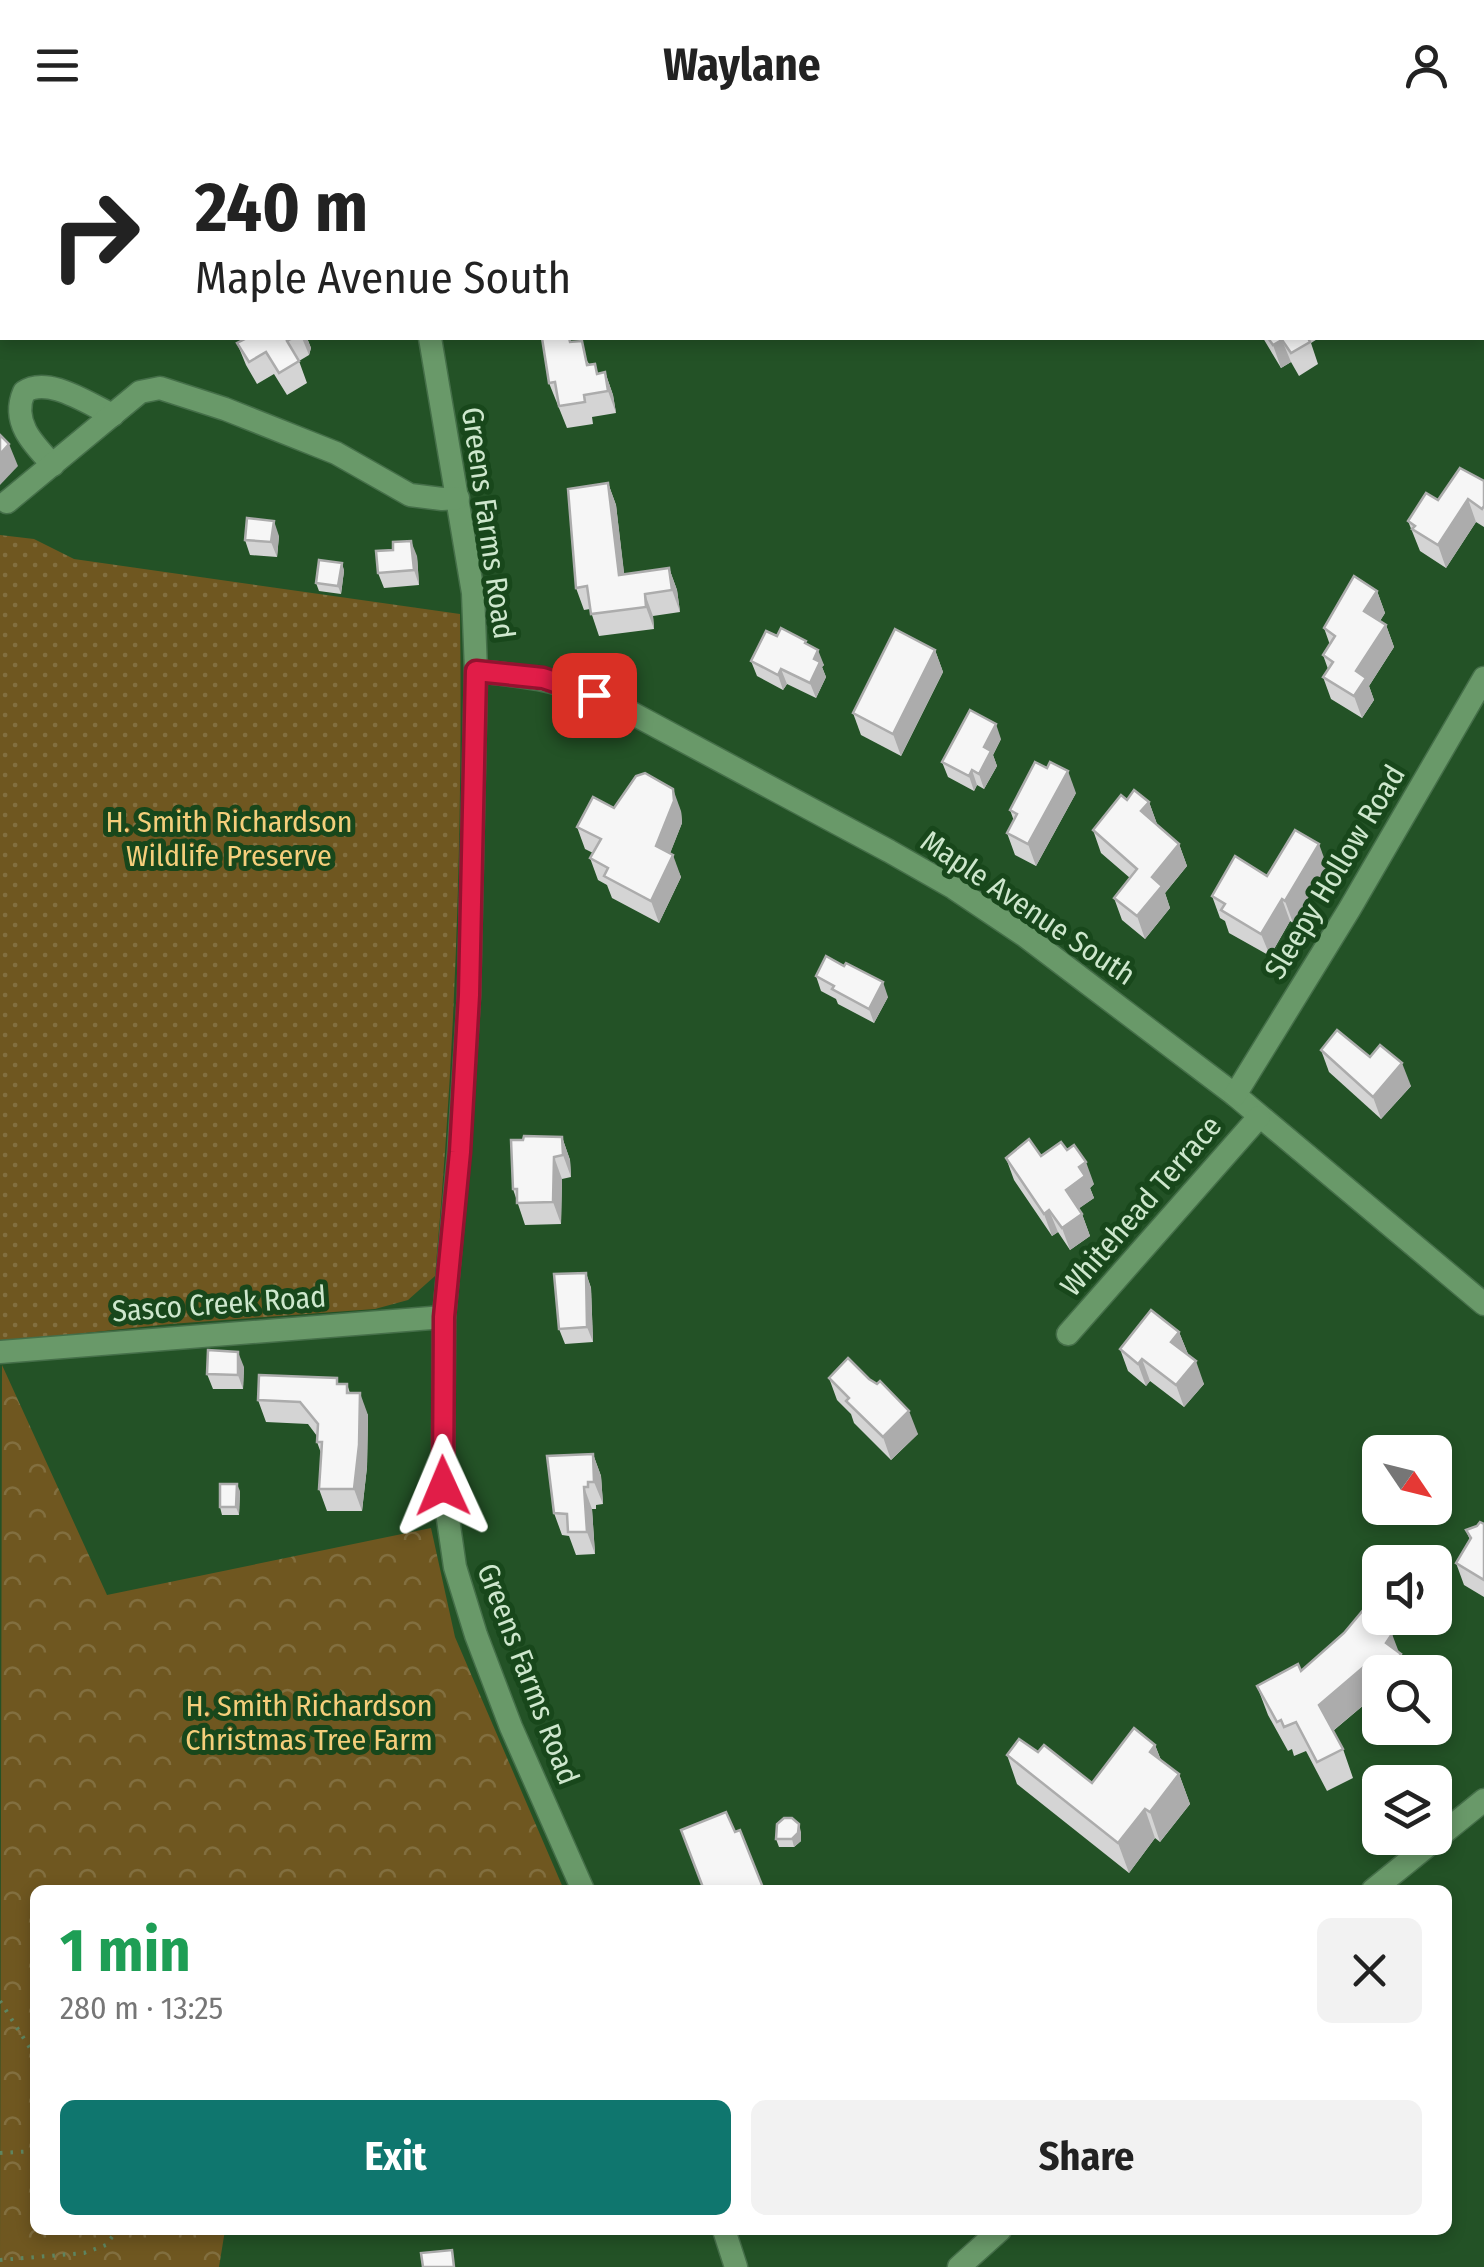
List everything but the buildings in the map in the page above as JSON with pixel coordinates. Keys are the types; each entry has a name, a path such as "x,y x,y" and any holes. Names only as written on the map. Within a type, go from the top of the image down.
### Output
{"street":[{"name":"Greens Farms Road","path":"430,340 473,593 476,671 469,995 460,1152 444,1317 443,1486 455,1567 476,1635 580,1885"},
{"path":"53,465 30,440 20,420 19,403 24,392 37,386 50,388 113,415"},
{"path":"8,502 140,392 160,388 225,409 336,454 410,494 458,498"},
{"name":"Maple Avenue South","path":"476,671 543,678 576,687 687,742 954,888 1037,944 1235,1095 1484,1304"},
{"name":"Sleepy Hollow Road","path":"1235,1095 1349,910 1484,678"},
{"name":"Whitehead Terrace","path":"1068,1334 1259,1116"},
{"name":"Sasco Creek Road","path":"0,1352 444,1317"},
{"path":"1379,1885 1484,1800"},
{"path":"726,2235 736,2267"},
{"path":"959,2267 994,2235"}],"path":[{"path":"0,2001 30,2048"},
{"path":"0,2153 30,2151"},
{"path":"0,2260 84,2254 106,2245 113,2235"}],"green space":[{"name":"H. Smith Richardson Wildlife Preserve","path":"0,535 34,539 74,559 460,614 456,945 442,1193 435,1276 408,1300 375,1309 170,1324 0,1342"},
{"name":"H. Smith Richardson Christmas Tree Farm","path":"2,1365 107,1595 431,1528 455,1637 562,1885 30,1885 30,2235 224,2235 219,2267 0,2267"}],"route":[{"path":"443,1486 444,1317 460,1152 469,995 476,671 543,678 594,695"}]}
